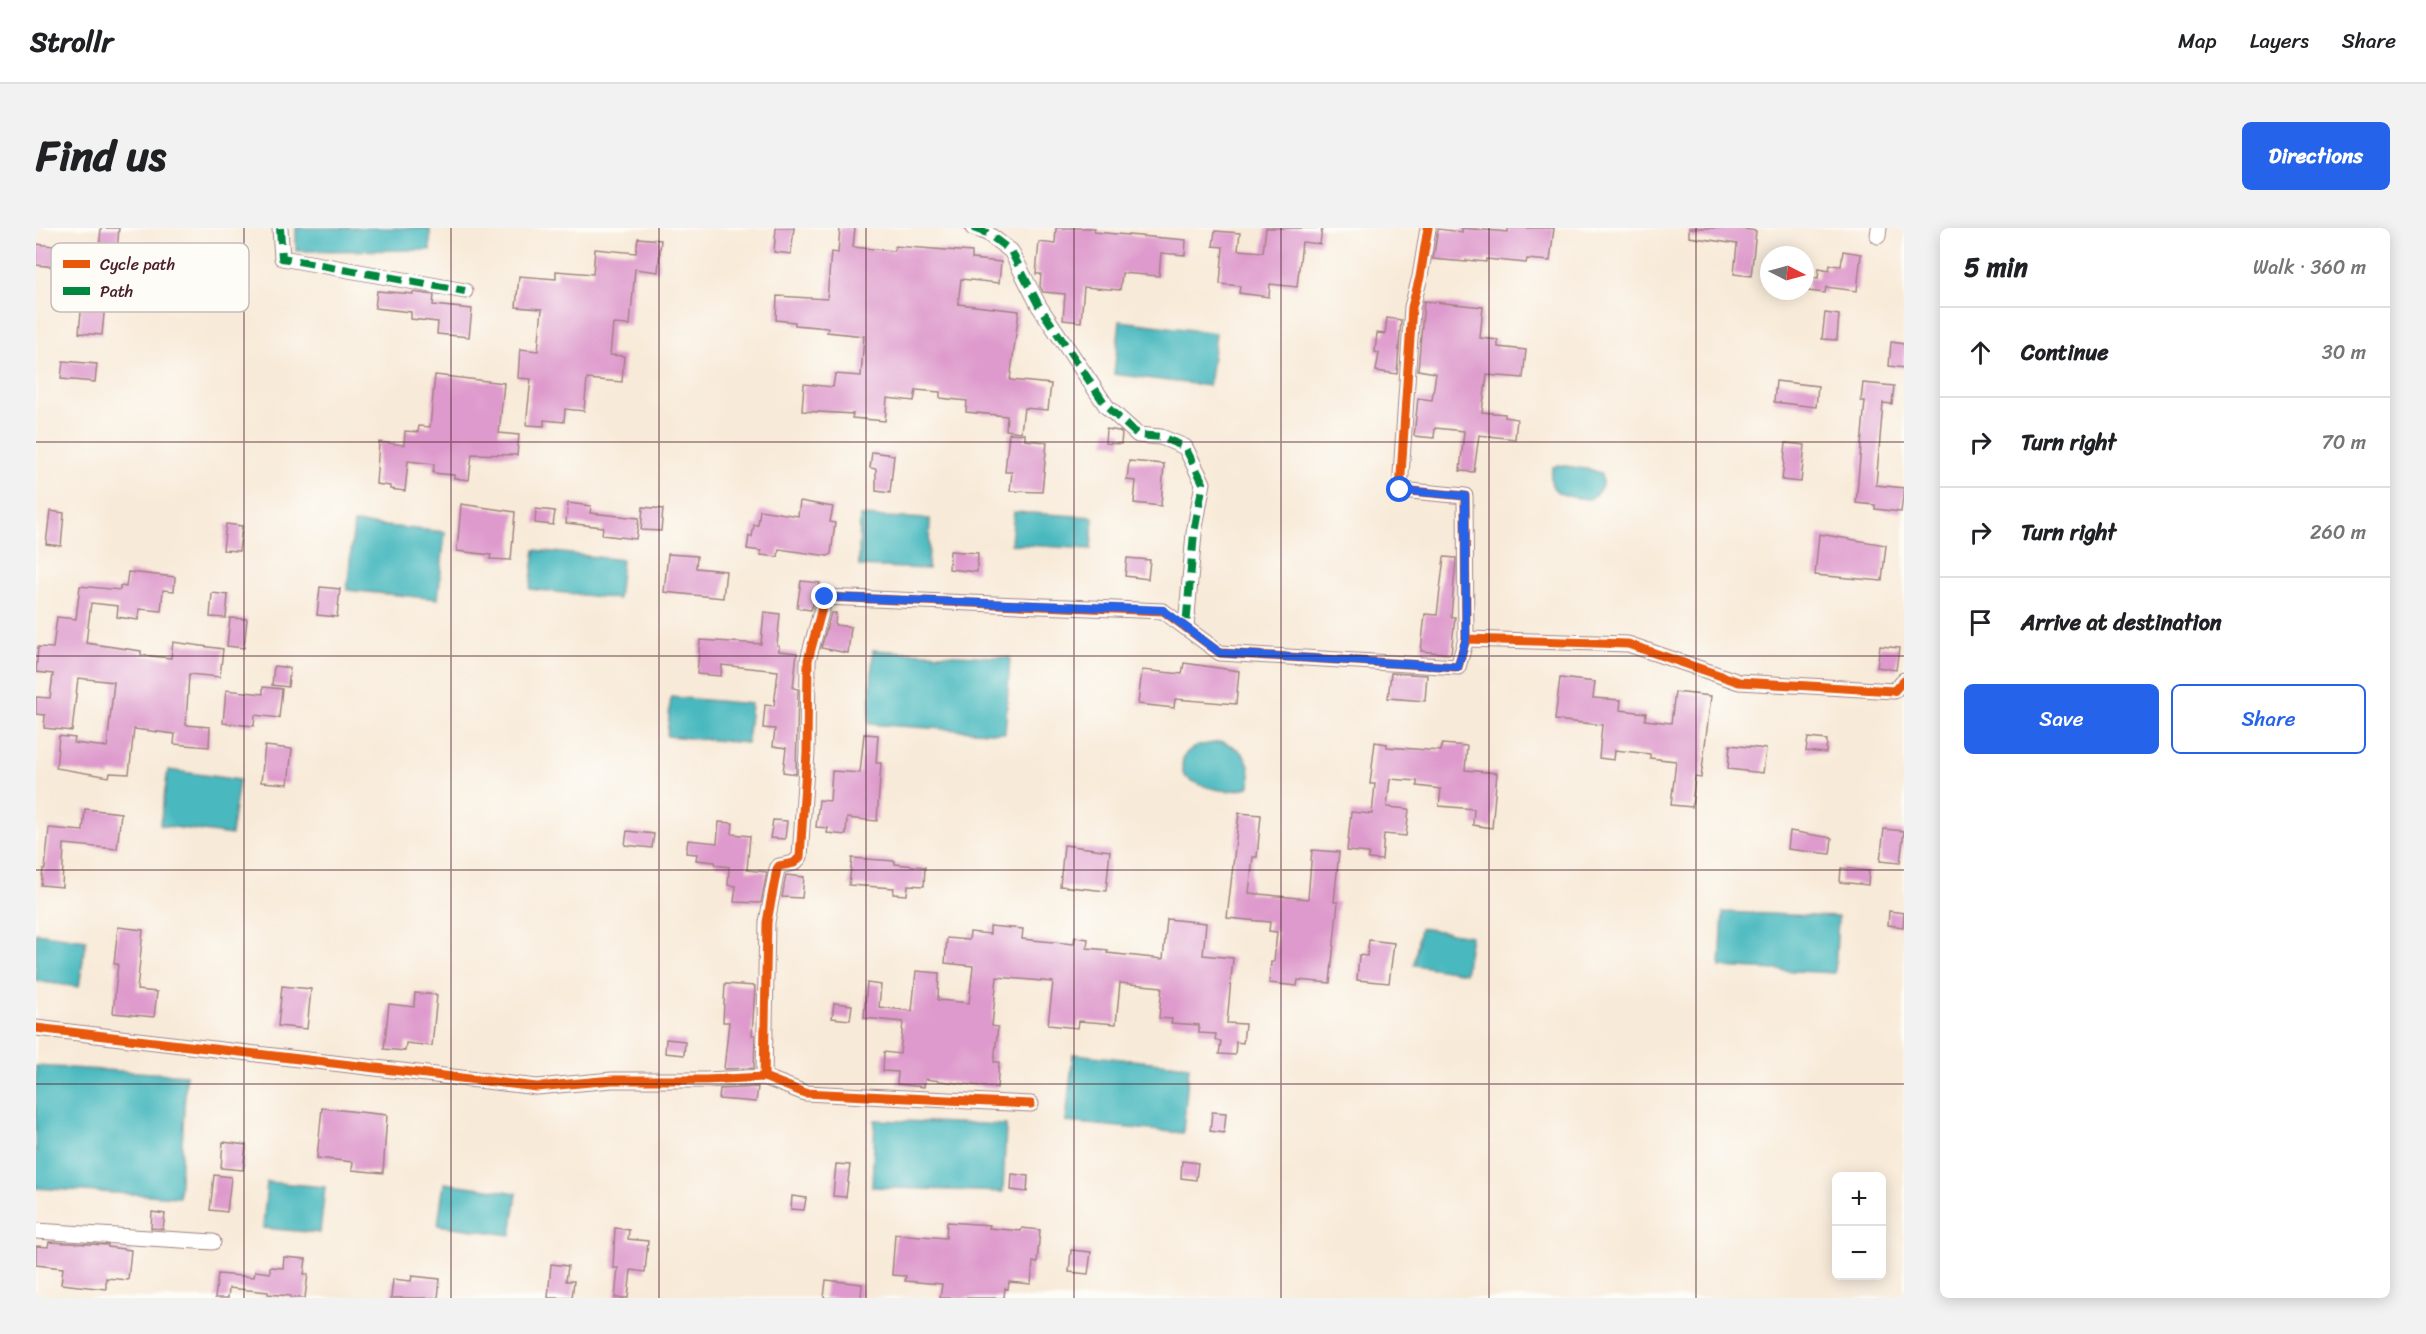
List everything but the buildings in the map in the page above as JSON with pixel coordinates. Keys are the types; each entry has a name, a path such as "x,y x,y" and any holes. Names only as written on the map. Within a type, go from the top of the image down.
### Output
{"street":[{"path":"280,228 282,258 465,291"},
{"path":"972,228 987,233 1011,252 1039,306 1107,408 1138,435 1161,437 1185,447 1203,483 1194,533 1186,627"},
{"path":"764,1077 767,922 777,869 779,866 794,863 800,857 807,753 808,660 825,597 1163,610 1220,653 1458,667 1466,639 1465,496 1400,490 1412,307 1420,277 1428,228"},
{"path":"1466,639 1628,644 1739,682 1894,691 1904,683 1904,680"},
{"path":"36,1028 537,1087 612,1080 706,1080 764,1077 805,1093 1031,1104"},
{"path":"36,1232 213,1242"}],"water":[{"path":"296,228 430,228 430,250 296,251"},
{"path":"1120,321 1216,333 1209,386 1114,374"},
{"path":"1558,465 1600,473 1601,488 1590,499 1560,493 1552,484 1551,477 1553,467"},
{"path":"1014,512 1093,517 1091,549 1011,544"},
{"path":"860,516 930,519 928,569 859,566"},
{"path":"354,523 445,532 438,599 347,590"},
{"path":"535,550 622,560 618,599 530,589"},
{"path":"873,650 1010,658 1005,733 869,724"},
{"path":"671,697 751,704 747,743 667,736"},
{"path":"1223,742 1237,749 1246,758 1250,770 1250,786 1234,790 1216,789 1184,776 1182,766 1186,753 1198,746"},
{"path":"168,770 239,780 231,835 160,825"},
{"path":"1723,912 1838,917 1835,973 1720,967"},
{"path":"1420,928 1471,936 1465,973 1414,965"},
{"path":"36,933 86,940 79,987 36,981"},
{"path":"1073,1054 1189,1066 1183,1133 1066,1122"},
{"path":"36,1066 186,1075 179,1197 36,1188"},
{"path":"875,1120 1006,1125 1003,1192 872,1187"},
{"path":"267,1182 325,1187 320,1233 263,1228"},
{"path":"444,1183 517,1193 511,1235 438,1225"}],"marked path":[{"path":"280,228 282,258 465,291"},
{"path":"973,228 987,233 1011,251 1039,306 1107,407 1138,435 1161,437 1185,447 1203,483 1194,533 1186,627"}],"cycle path":[{"path":"1428,228 1420,277 1412,307 1400,490 1465,496 1466,639 1628,644 1739,682 1894,691 1904,680"},
{"path":"764,1077 767,922 777,869 779,866 794,863 800,857 807,753 808,660 825,597 1163,611 1220,653 1458,667 1466,639"},
{"path":"36,1028 537,1087 612,1080 706,1080 764,1077 805,1093 1031,1104"}],"route":[{"path":"825,597 1163,610 1220,653 1458,667 1466,639 1465,496 1400,490"}]}
